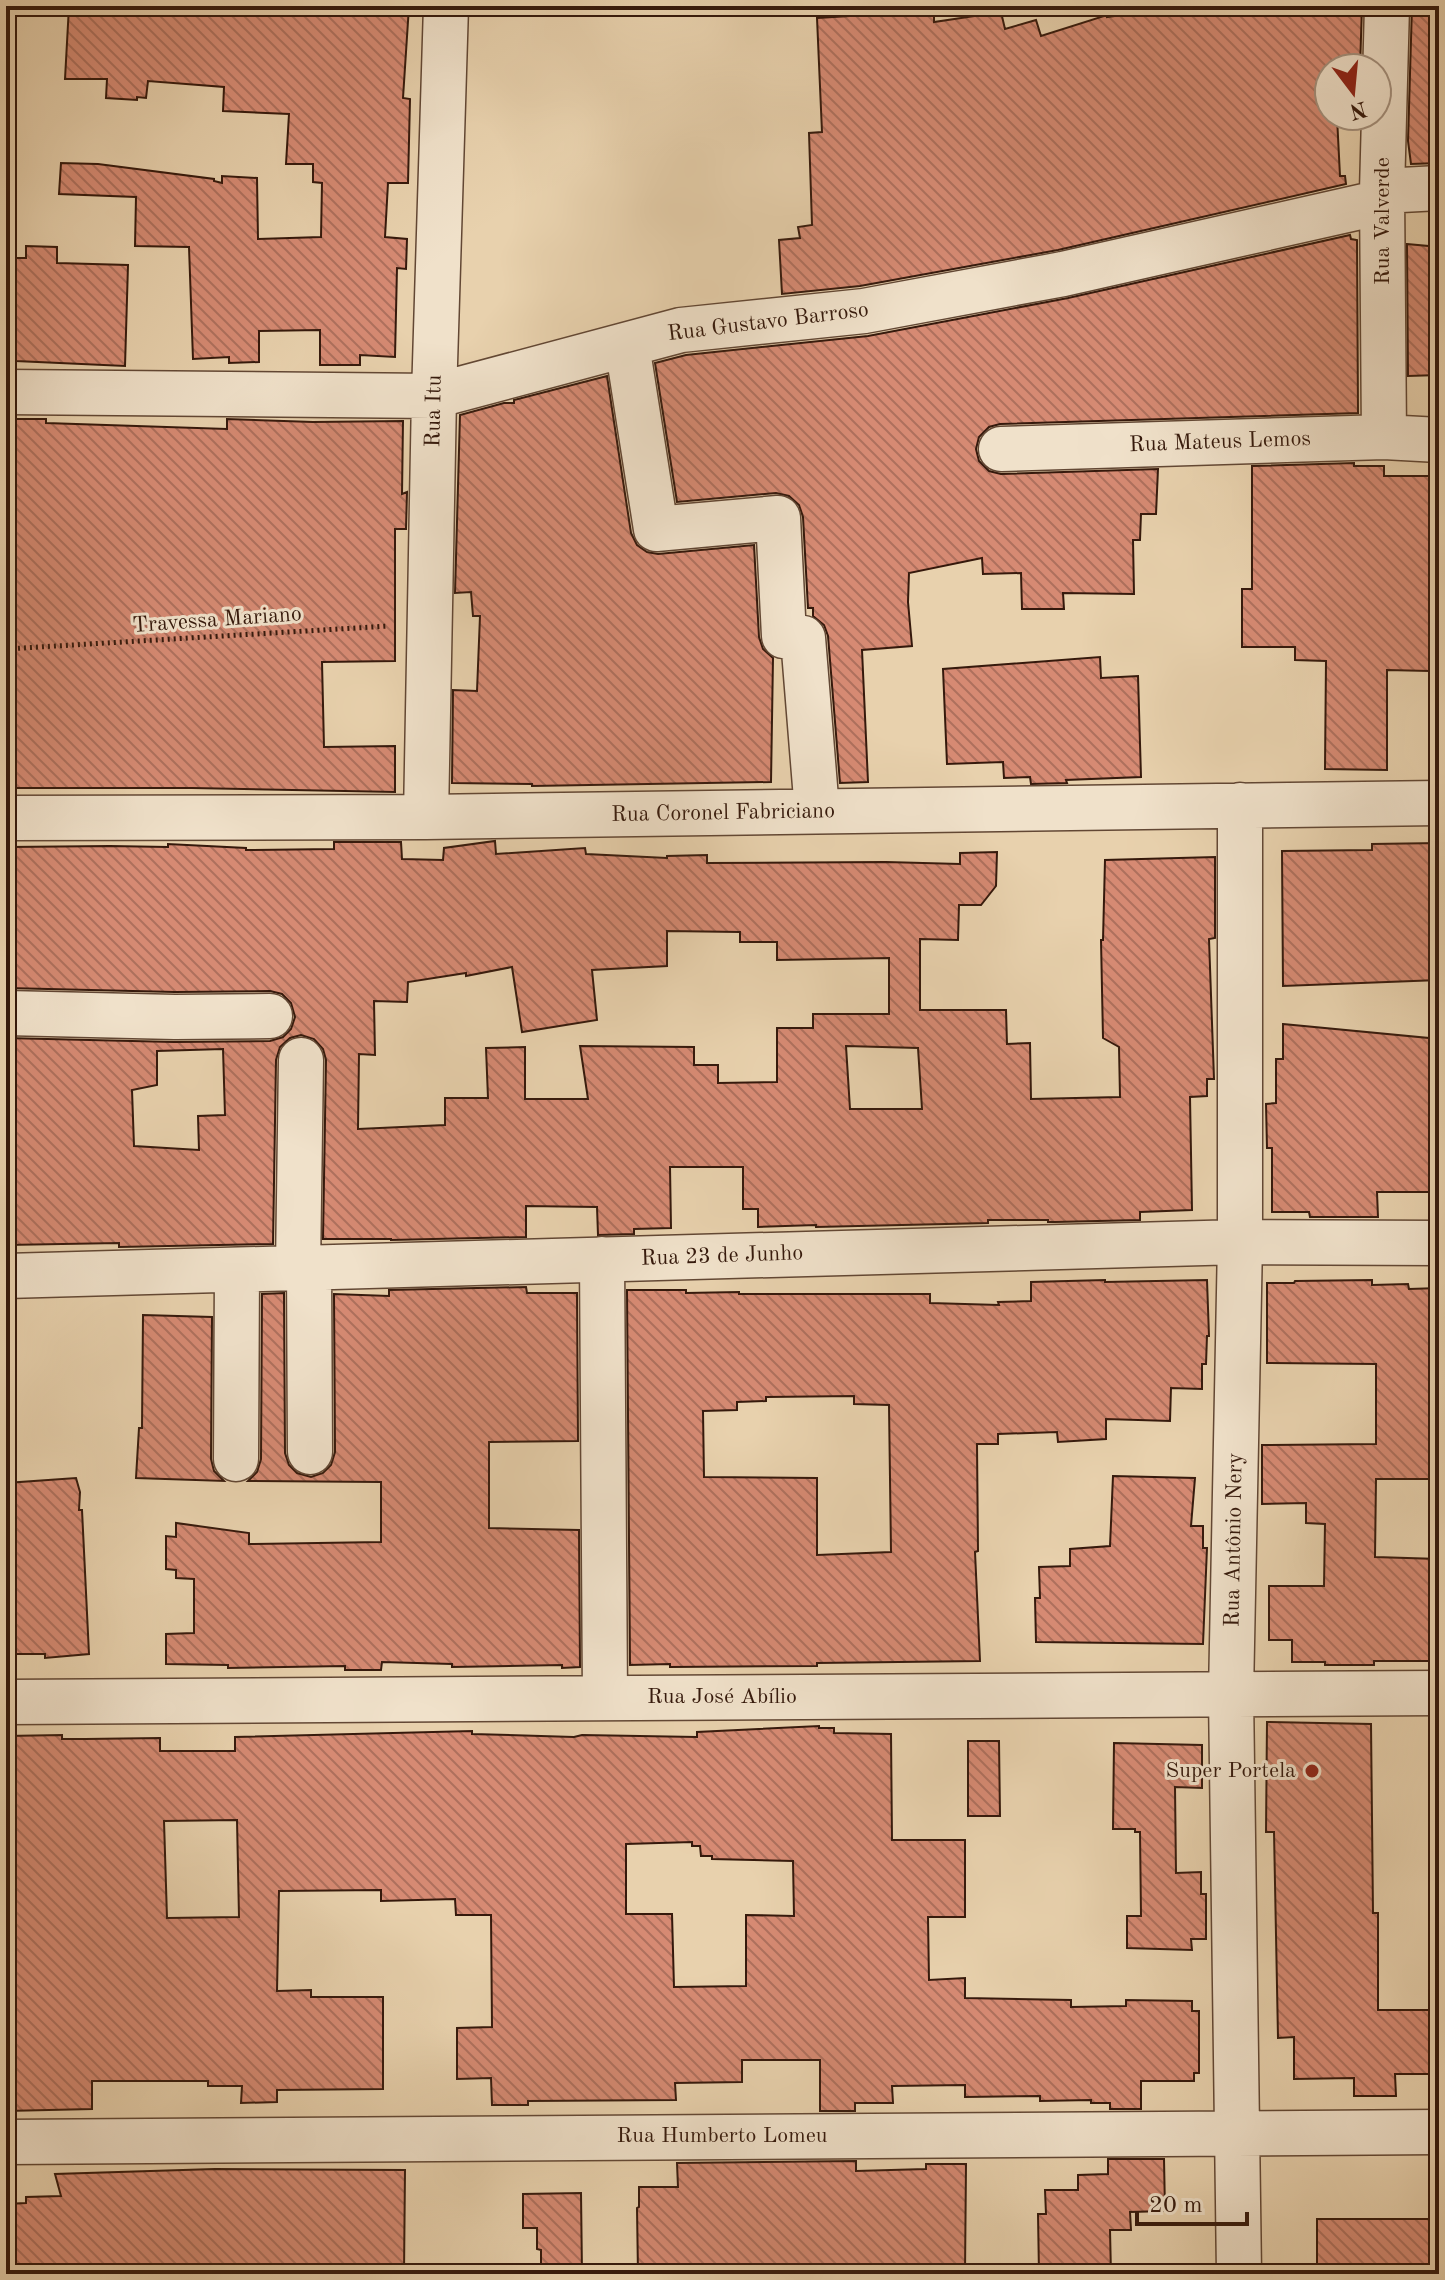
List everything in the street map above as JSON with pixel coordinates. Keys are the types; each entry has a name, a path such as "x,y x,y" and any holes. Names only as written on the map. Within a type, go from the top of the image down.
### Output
{"street":[{"name":"Rua Itu","path":"426,817 446,6"},
{"name":"Rua Valverde","path":"1384,437 1382,196 1387,6"},
{"name":"Rua Gustavo Barroso","path":"6,392 434,396 681,330 864,311 1048,277 1382,196 1439,188"},
{"path":"627,345 656,529 778,518 784,636 803,638 817,811"},
{"name":"Rua Mateus Lemos","path":"1001,449 1384,437 1439,440"},
{"name":"Rua Coronel Fabriciano","path":"6,818 426,817 1439,803"},
{"name":"Rua Antônio Nery","path":"1239,2274 1231,1694 1240,1242 1240,805"},
{"path":"6,1013 270,1016"},
{"path":"301,1060 303,1267 310,1452"},
{"name":"Rua 23 de Junho","path":"6,1276 1240,1242 1439,1243"},
{"path":"602,1259 605,1698"},
{"path":"236,1459 237,1270"},
{"name":"Rua José Abílio","path":"6,1702 1439,1693"},
{"name":"Rua Humberto Lomeu","path":"6,2142 1439,2132"}],"path":[{"name":"Travessa Mariano","path":"6,649 430,623"}],"building":[{"path":"69,6 409,6 403,98 410,99 408,183 388,183 385,237 407,239 406,269 397,268 395,357 360,355 360,365 320,365 320,330 259,331 259,362 229,363 229,357 193,359 189,247 135,246 136,197 59,194 61,163 98,164 214,179 222,183 222,176 257,178 258,239 321,237 322,183 313,182 313,164 286,164 289,114 223,111 224,87 148,81 146,98 137,97 137,100 106,98 107,79 65,79"},
{"path":"1207,6 1362,6 1361,52 1313,52 1313,132 1338,132 1340,176 1345,176 1346,184 1058,250 860,286 782,294 779,240 800,238 798,227 812,225 809,133 822,132 817,18 882,14 883,10 934,10 934,22 1001,12 1005,29 1036,20 1041,36 1107,15"},
{"path":"1412,6 1439,6 1439,163 1411,164 1408,141"},
{"path":"1350,235 1351,239 1357,240 1358,413 1000,424 989,427 979,437 976,449 979,461 989,471 1001,474 1158,469 1156,514 1141,514 1140,540 1133,540 1134,594 1063,593 1064,609 1022,609 1021,573 983,574 982,558 909,573 912,646 862,650 868,782 840,783 828,636 824,625 813,616 813,608 808,608 803,517 799,505 789,496 776,493 677,502 655,363 686,355 868,336 1068,298"},
{"path":"1407,244 1439,247 1439,375 1408,376"},
{"path":"26,246 57,247 57,263 128,265 125,366 16,361 16,339 6,338 6,258 26,258"},
{"path":"607,376 631,533 637,545 647,552 658,554 754,545 759,637 763,649 773,658 771,782 532,786 452,783 453,690 477,691 480,616 473,616 471,592 455,593 460,415"},
{"path":"6,419 227,429 227,419 403,421 402,494 407,492 406,529 395,529 395,661 322,662 324,747 395,746 395,792 6,788"},
{"path":"1354,463 1354,466 1384,466 1384,476 1439,476 1439,657 1429,660 1429,671 1387,670 1387,770 1325,769 1326,661 1295,660 1295,647 1242,647 1242,589 1252,589 1252,466"},
{"path":"1100,657 1101,678 1138,676 1141,777 1031,784 1030,777 1004,778 1003,762 947,764 943,669"},
{"path":"495,841 496,854 585,848 586,854 667,858 707,855 707,863 960,864 960,853 997,852 996,886 981,905 959,905 958,940 920,939 920,1010 1006,1010 1007,1044 1030,1043 1031,1099 1120,1097 1119,1047 1103,1038 1101,940 1105,860 1215,857 1215,938 1209,939 1214,1079 1207,1079 1207,1096 1190,1097 1192,1210 1140,1212 1140,1220 988,1220 988,1223 758,1227 758,1209 743,1209 743,1167 670,1167 671,1228 634,1229 634,1234 598,1235 597,1207 526,1206 526,1237 323,1239 326,1060 323,1049 314,1039 301,1035 290,1038 280,1047 276,1060 273,1244 119,1247 119,1243 6,1245 6,1038 270,1041 283,1037 291,1029 295,1017 291,1003 282,994 270,991 6,988 6,854 9,854 9,847 168,847 168,844 246,850 334,849 334,842 401,842 402,859 443,860 444,848","holes":["667,931 740,932 740,942 777,942 777,960 889,958 889,1014 813,1014 813,1028 777,1028 777,1082 718,1083 718,1065 694,1065 694,1047 580,1046 588,1099 525,1099 525,1047 486,1048 488,1098 445,1098 445,1125 358,1129 359,1054 375,1055 374,1001 407,1002 408,982 512,967 522,1032 597,1020 592,970 667,966","846,1046 918,1048 922,1109 850,1109","223,1049 225,1115 198,1116 199,1150 134,1146 132,1090 157,1085 157,1051"]},
{"path":"1439,843 1439,980 1283,986 1282,851 1372,850 1372,844"},
{"path":"1283,1024 1439,1039 1439,1192 1377,1192 1378,1217 1310,1217 1309,1212 1272,1212 1272,1148 1267,1148 1266,1104 1276,1103 1276,1059 1283,1059"},
{"path":"1207,1280 1209,1336 1206,1364 1202,1364 1202,1389 1171,1388 1170,1421 1106,1419 1106,1439 1058,1442 1057,1432 998,1434 998,1444 977,1444 978,1551 975,1552 980,1661 817,1663 817,1666 630,1665 627,1290 739,1294 930,1294 930,1303 999,1305 998,1302 1031,1301 1031,1282","holes":["854,1396 854,1404 889,1405 891,1552 817,1555 817,1478 704,1477 703,1411 737,1410 737,1402 766,1401 766,1397"]},
{"path":"1372,1280 1372,1285 1408,1284 1409,1289 1439,1288 1439,1479 1376,1479 1375,1557 1439,1559 1439,1661 1374,1661 1374,1665 1292,1662 1292,1640 1269,1640 1269,1586 1324,1586 1325,1524 1306,1523 1306,1503 1262,1504 1262,1445 1376,1444 1376,1364 1267,1363 1267,1283"},
{"path":"526,1287 527,1293 577,1293 578,1441 489,1442 489,1528 579,1530 580,1667 452,1667 452,1664 382,1662 381,1670 345,1670 345,1666 228,1668 228,1665 166,1664 166,1634 194,1633 194,1579 176,1578 176,1570 166,1569 166,1536 176,1537 176,1523 249,1533 249,1544 381,1542 381,1482 248,1481 257,1472 261,1459 262,1294 284,1293 285,1453 289,1465 297,1473 311,1477 323,1473 331,1465 335,1452 334,1294 389,1296 389,1290"},
{"path":"143,1315 212,1317 211,1459 214,1471 224,1481 136,1478 139,1428 142,1428"},
{"path":"1113,1476 1195,1478 1191,1526 1203,1526 1203,1548 1207,1548 1203,1644 1036,1642 1035,1598 1040,1598 1039,1567 1070,1566 1070,1549 1110,1546"},
{"path":"76,1478 80,1492 79,1510 82,1510 89,1654 45,1658 45,1654 6,1654 6,1483"},
{"path":"1267,1722 1371,1724 1373,1913 1378,1913 1378,2010 1439,2010 1439,2074 1395,2074 1396,2096 1354,2096 1354,2078 1294,2079 1294,2037 1278,2038 1274,1832 1266,1832"},
{"path":"819,1726 834,1728 834,1733 891,1734 892,1840 965,1840 965,1917 928,1917 929,1980 965,1978 965,1998 1071,2000 1071,2007 1126,2006 1126,2000 1192,2001 1192,2011 1199,2011 1199,2073 1194,2073 1194,2081 1141,2081 1141,2109 1110,2109 1110,2103 1091,2103 1091,2100 1040,2101 1040,2096 965,2097 965,2085 892,2086 893,2103 855,2103 855,2111 820,2111 820,2060 742,2060 742,2082 675,2083 676,2100 528,2101 528,2105 492,2105 491,2078 457,2079 457,2028 492,2027 491,1915 456,1915 455,1899 381,1901 381,1890 279,1891 277,1991 311,1990 311,1997 383,1997 383,2089 277,2090 277,2102 241,2103 242,2086 208,2086 208,2081 92,2081 92,2109 6,2111 6,1736 160,1738 160,1751 235,1751 235,1737 472,1731 472,1734 574,1737 697,1737 697,1732","holes":["237,1820 239,1917 167,1918 164,1821","692,1842 692,1846 700,1846 701,1856 712,1856 712,1859 793,1861 794,1916 746,1915 746,1986 674,1987 672,1914 626,1914 626,1844"]},
{"path":"968,1741 999,1741 1000,1816 968,1816"},
{"path":"1114,1743 1202,1745 1202,1788 1175,1787 1176,1873 1201,1872 1201,1894 1206,1894 1206,1939 1191,1939 1192,1950 1127,1948 1127,1916 1141,1916 1140,1832 1135,1832 1135,1829 1113,1829"},
{"path":"1108,2159 1164,2159 1165,2211 1130,2212 1131,2230 1110,2230 1111,2274 1039,2274 1038,2214 1046,2214 1045,2190 1078,2190 1078,2175 1108,2174"},
{"path":"856,2161 856,2171 926,2169 926,2164 966,2164 965,2274 859,2274 858,2267 797,2268 768,2271 768,2274 638,2274 639,2187 678,2187 677,2163"},
{"path":"215,2169 405,2170 404,2274 6,2274 6,2204 26,2203 26,2197 61,2196 55,2174"},
{"path":"581,2193 582,2274 541,2274 537,2228 523,2228 523,2194"},
{"path":"1317,2219 1439,2219 1439,2274 1317,2274"}],"place":[{"name":"Super Portela","path":"1312,1771"}]}
